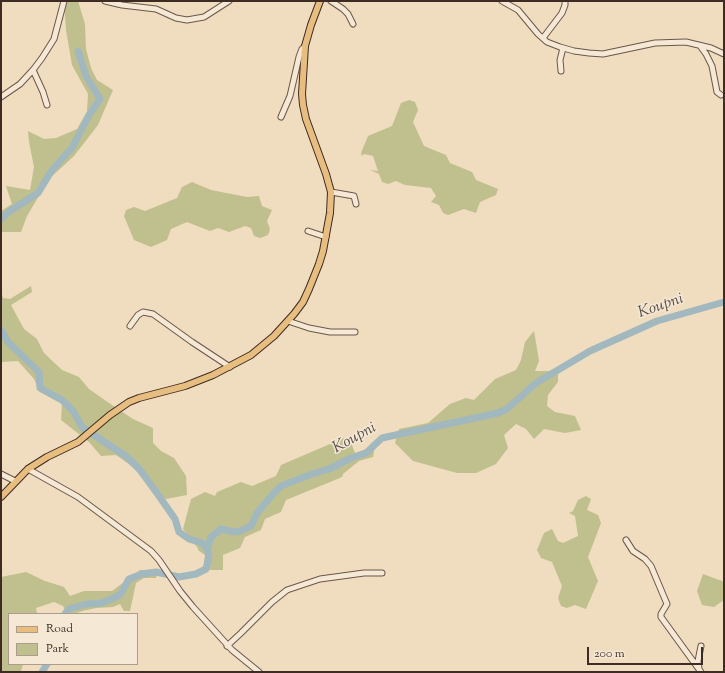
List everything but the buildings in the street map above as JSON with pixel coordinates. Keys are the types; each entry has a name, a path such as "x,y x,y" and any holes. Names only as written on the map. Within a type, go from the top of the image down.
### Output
{"main road":[{"path":"1,497 15,481 35,463 72,445 129,402 138,398 185,386 213,375 251,355 263,346 288,321 303,302 319,264 330,213 331,192 306,119 303,105 305,46 320,1"}],"street":[{"path":"1,97 20,84 34,70 54,39 64,1"},
{"path":"105,1 122,5 156,8 176,18 187,20 204,17 229,1"},
{"path":"331,1 348,14 352,24"},
{"path":"502,1 518,10 547,42 563,48 603,54 655,43 686,42 701,47 711,48 724,54"},
{"path":"542,38 562,13 565,1"},
{"path":"281,116 290,96 299,57 305,46"},
{"path":"701,47 712,66 717,92 721,95"},
{"path":"561,71 560,60 563,48"},
{"path":"34,70 47,105"},
{"path":"331,192 354,196 356,204"},
{"path":"308,231 326,237"},
{"path":"130,326 138,315 143,312 153,314 230,367"},
{"path":"288,321 330,332 354,332"},
{"path":"28,469 78,497 151,551 170,575 186,600 227,646 259,672"},
{"path":"1,474 15,481"},
{"path":"626,540 633,551 645,559 651,566 667,604 661,614 661,617 700,671"},
{"path":"227,646 286,590 320,578 364,573 382,573"},
{"path":"700,671 698,662 701,646"}],"green space":[{"path":"64,1 78,1 85,24 86,49 91,68 97,80 113,90 98,125 74,156 49,179 27,216 21,232 1,232 1,211 12,204 6,186 30,190 34,167 28,131 44,139 56,138 77,129 87,112 88,94 72,65 66,30"},
{"path":"409,100 415,102 418,110 413,122 424,146 446,155 450,163 472,172 476,180 498,189 496,195 480,202 476,213 464,209 448,215 443,213 439,205 431,202 436,196 431,188 405,185 396,181 388,184 382,182 379,174 370,170 378,171 373,156 364,154 362,156 361,153 368,136 392,126 401,103"},
{"path":"192,182 211,190 247,197 259,196 262,206 272,210 267,221 270,229 268,235 260,238 254,236 251,228 245,226 229,232 218,228 210,231 187,222 171,229 167,240 151,247 134,240 124,216 126,210 134,207 145,211 177,198 182,187"},
{"path":"31,286 32,292 11,305 24,329 37,339 44,353 62,370 79,377 89,389 109,403 133,419 153,428 153,443 161,451 174,458 186,476 187,495 166,499 147,484 140,472 116,455 101,456 89,442 61,420 62,404 40,392 34,379 18,361 1,362 1,291 3,298 10,299"},
{"path":"534,331 539,361 535,371 558,371 558,382 548,395 547,406 555,412 575,416 581,430 565,433 544,429 534,439 526,429 516,424 504,435 508,448 496,464 476,473 457,473 413,461 395,443 399,429 428,423 450,404 466,398 474,400 495,379 516,370 521,360 525,342"},
{"path":"344,438 350,440 355,453 375,446 373,457 359,461 343,474 342,477 286,500 281,512 265,519 261,530 245,537 240,548 223,555 223,570 204,570 205,555 199,551 183,529 191,499 205,492 215,496 217,492 241,482 252,486 276,476 281,465"},
{"path":"586,496 591,499 587,510 598,515 601,523 588,557 598,581 586,609 575,605 567,608 561,606 558,598 562,586 552,562 541,558 537,550 544,533 552,529 558,541 563,543 578,536 575,516 569,513 573,511 578,500"},
{"path":"140,570 159,570 156,578 144,578 136,583 130,611 124,611 120,604 113,607 96,608 77,613 66,613 63,606 54,602 36,608 37,613 8,613 8,665 23,665 21,671 23,672 1,672 1,577 26,572 45,581 64,587 70,596 84,591 112,591"},
{"path":"703,574 724,583 724,600 714,607 702,605 697,591"}],"waterway":[{"path":"1,219 7,213 38,193 52,170 72,148 89,115 100,99 86,76 78,51"},
{"name":"Koupni","path":"66,613 69,609 86,604 102,603 120,595 129,579 142,574 156,572 179,577 196,574 206,569 209,556 207,549 211,537 221,529 235,532 251,526 257,513 281,486 329,469 351,458 366,453 382,438 498,413 507,409 536,383 590,351 657,321 724,302"},
{"path":"1,330 8,342 39,372 40,388 62,400 73,411 82,427 127,457 140,470 175,519 179,532 189,539 202,543 207,549"},
{"name":"Koupni","path":"42,672 46,665"}]}
